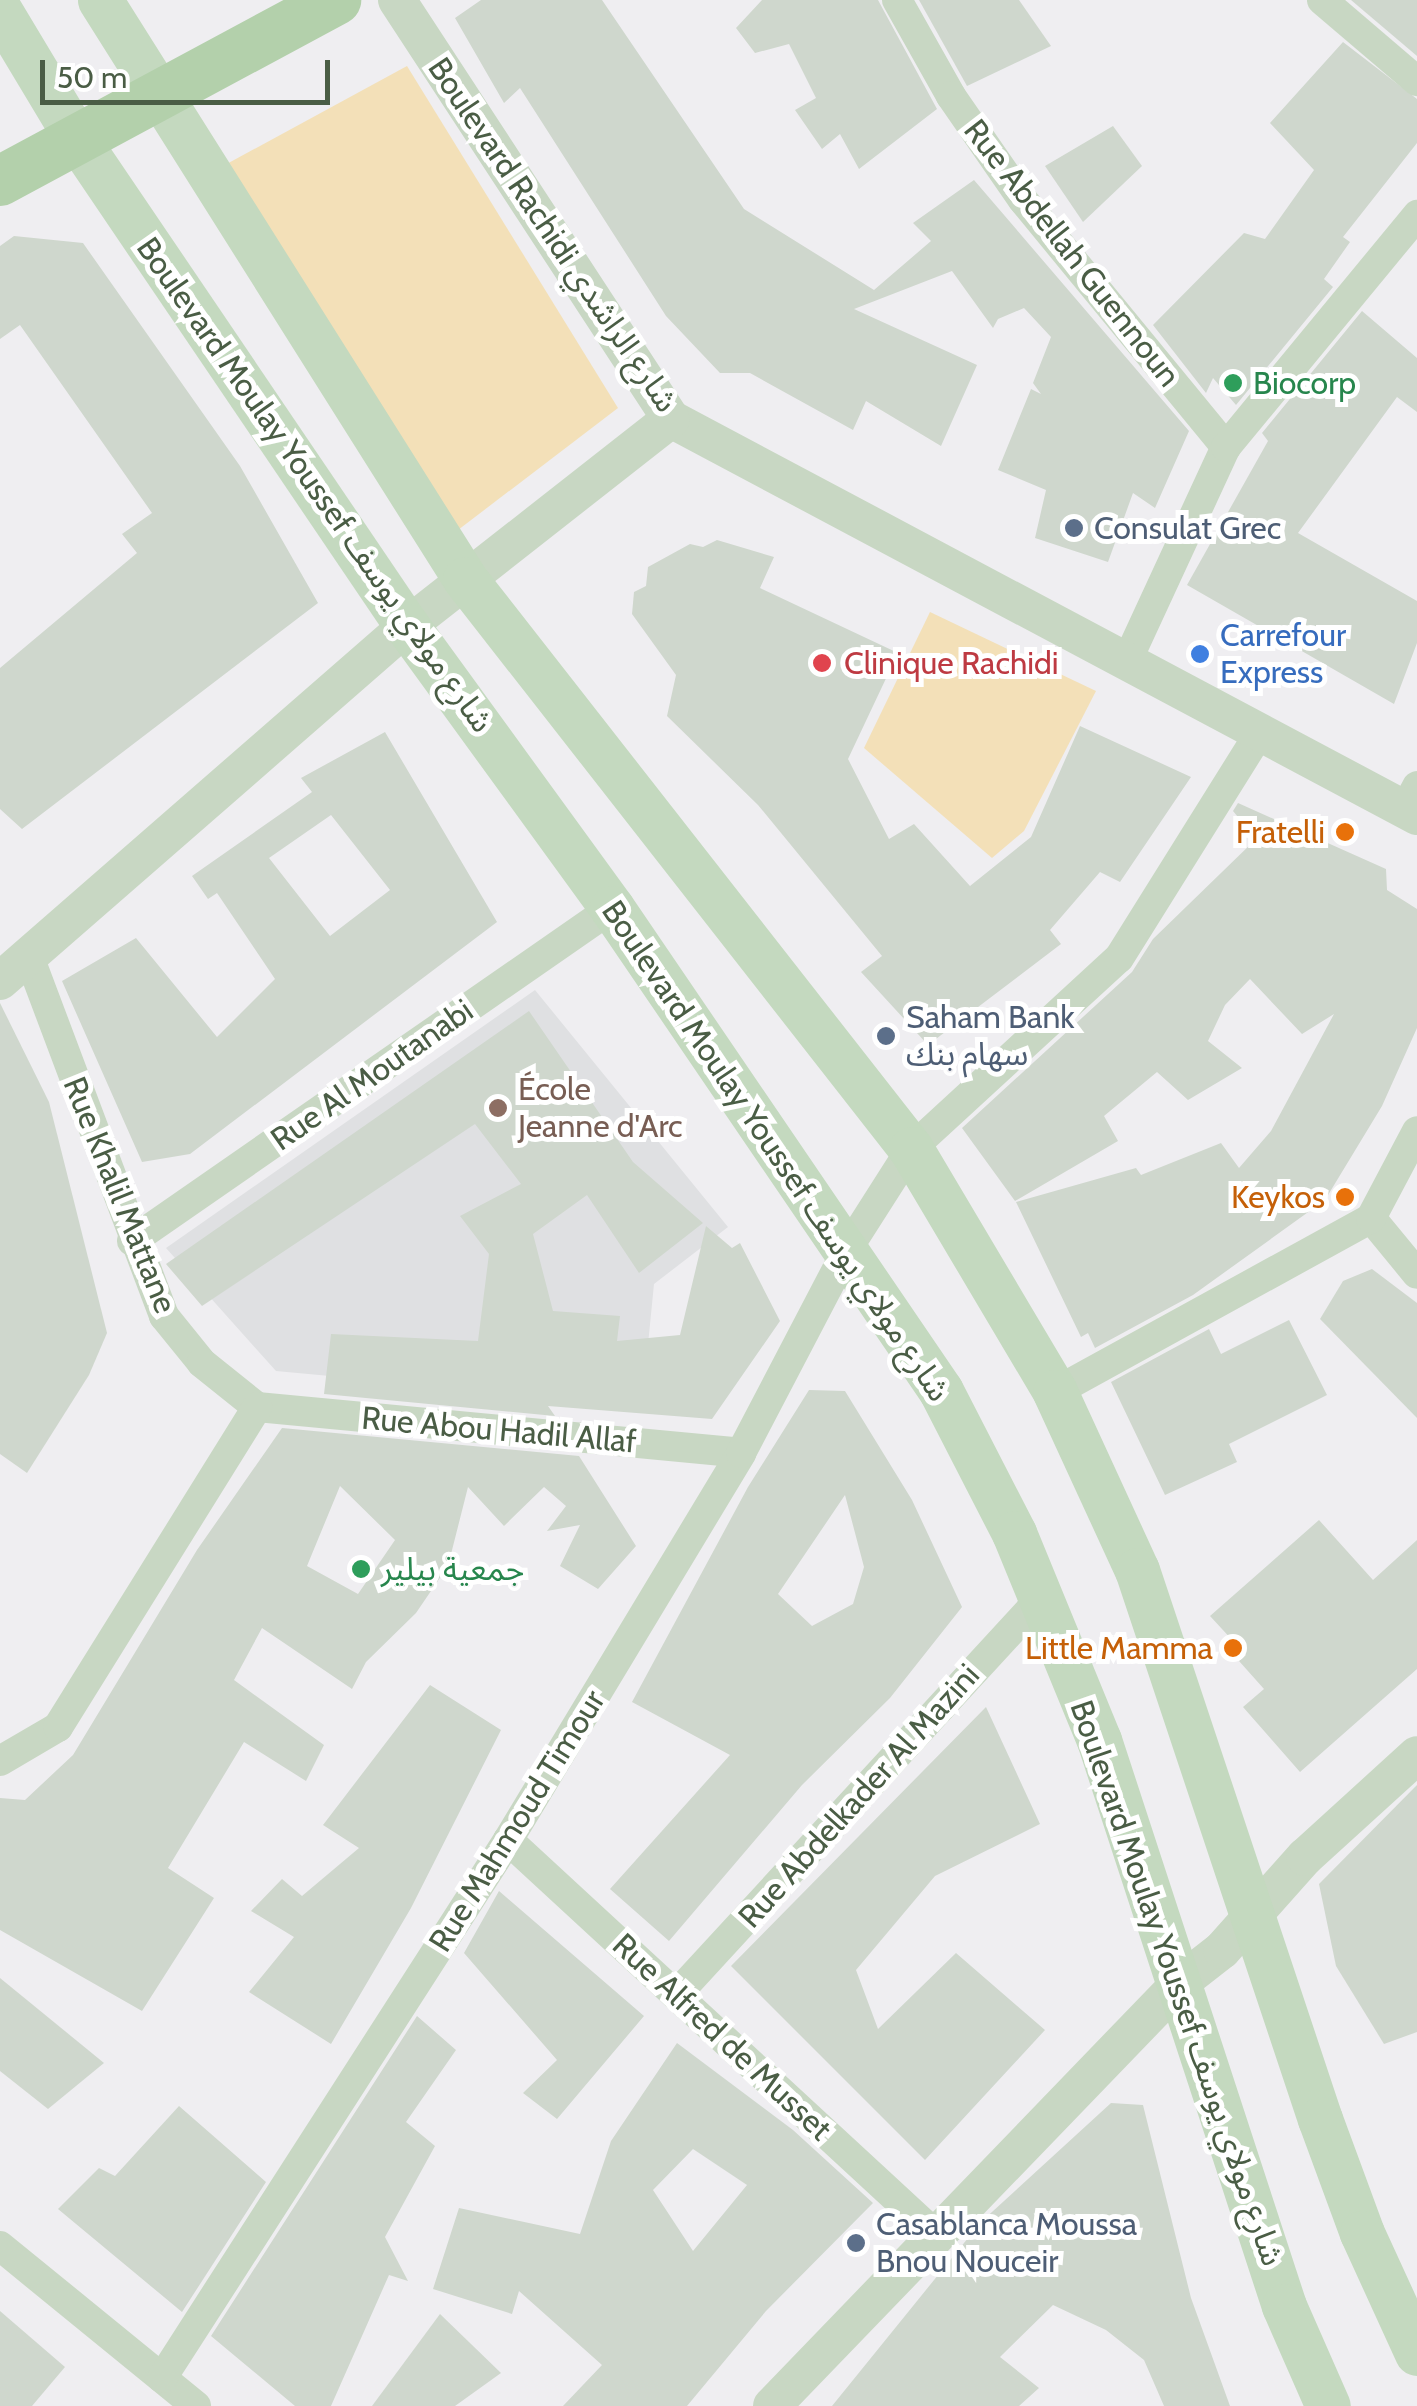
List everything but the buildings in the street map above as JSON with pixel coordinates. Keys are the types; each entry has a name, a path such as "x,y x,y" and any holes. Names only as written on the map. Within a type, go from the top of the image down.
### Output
{"main road":[{"path":"100,0 156,96 465,580 910,1149 1055,1392 1137,1570 1362,2234 1417,2353"},
{"path":"0,181 336,0"},
{"name":"Boulevard Moulay Youssef شارع مولاي يوسف","path":"0,11 77,139 407,626 612,908 848,1248 941,1391 1042,1597 1182,1982 1284,2306 1328,2406"}],"street":[{"name":"Boulevard Rachidi شارع الراشدي","path":"397,0 672,419 1260,732 1413,804"},
{"name":"Rue Abdellah Guennoun","path":"898,0 951,96 1023,200 1226,448"},
{"path":"1322,0 1417,81"},
{"path":"1127,661 1226,448 1417,214"},
{"path":"0,980 407,626 672,419"},
{"name":"Rue Mahmoud Timour","path":"162,2378 508,1840 741,1453 848,1248 910,1149 1119,958 1260,732"},
{"name":"Rue Al Moutanabi","path":"132,1242 612,908"},
{"name":"Rue Khalil Mattane","path":"28,954 132,1242 164,1316 202,1363 257,1408"},
{"path":"1055,1392 1371,1218 1417,1131"},
{"path":"1371,1218 1417,1274"},
{"path":"0,1761 58,1727 257,1408"},
{"name":"Rue Abou Hadil Allaf","path":"257,1408 741,1453"},
{"name":"Rue Abdelkader Al Mazini","path":"676,1995 1042,1597"},
{"path":"772,2406 1182,1982 1256,1914 1305,1857 1417,1755"},
{"name":"Rue Alfred de Musset","path":"508,1840 936,2235"},
{"path":"0,2246 196,2406"}],"shaded area":[{"path":"407,66 618,408 458,530 223,166"},
{"path":"930,612 1096,691 1024,831 992,858 864,748"},
{"name":"École Jeanne d'Arc","path":"535,990 728,1227 654,1284 642,1405 276,1371 166,1248"}],"place":[{"name":"Biocorp","path":"1233,383"},
{"name":"Consulat Grec","path":"1074,528"},
{"name":"Carrefour Express","path":"1200,654"},
{"name":"Clinique Rachidi","path":"822,663"},
{"name":"Fratelli","path":"1345,832"},
{"name":"Saham Bank سهام بنك","path":"886,1036"},
{"name":"École Jeanne d'Arc","path":"498,1108"},
{"name":"Keykos","path":"1345,1197"},
{"name":"جمعية بيلير","path":"361,1569"},
{"name":"Little Mamma","path":"1233,1648"},
{"name":"Casablanca Moussa Bnou Nouceir","path":"856,2243"}]}
